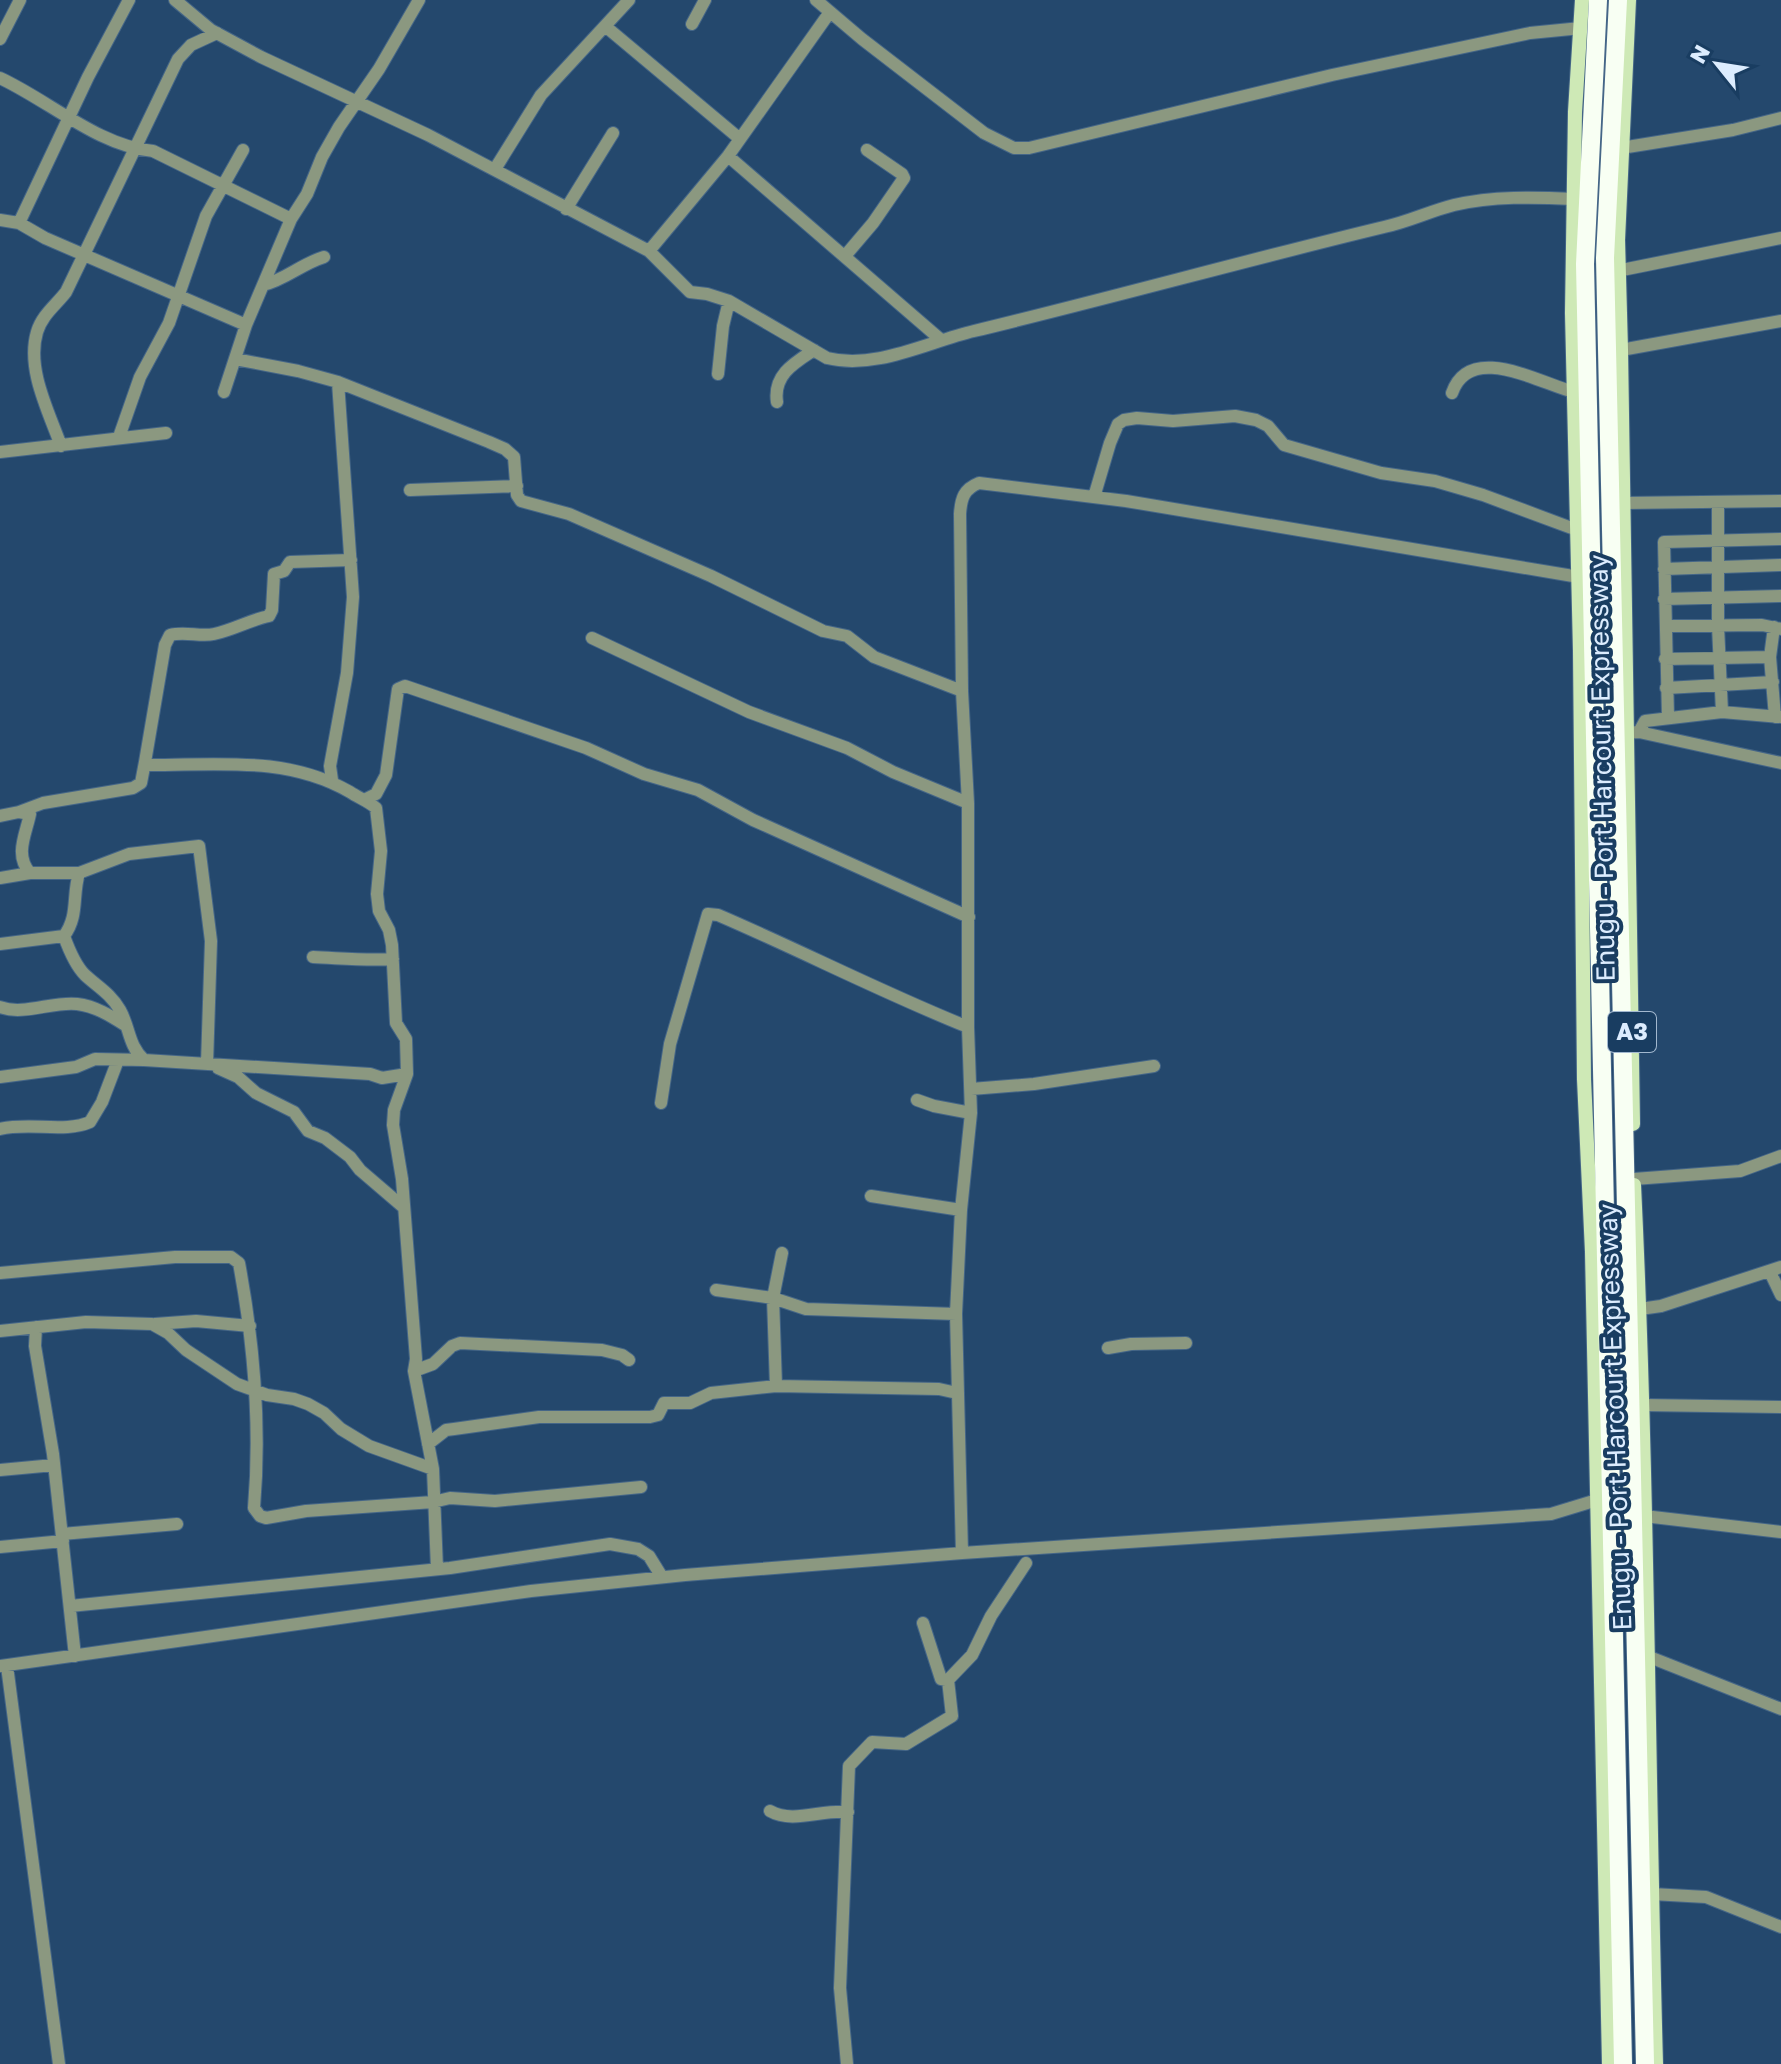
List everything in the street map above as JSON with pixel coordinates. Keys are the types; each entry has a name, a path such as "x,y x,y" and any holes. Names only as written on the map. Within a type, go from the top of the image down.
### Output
{"highway":[{"name":"Enugu - Port Harcourt Expressway","path":"1598,0 1585,264 1623,2064"},
{"name":"Enugu - Port Harcourt Expressway","path":"1618,0 1605,258 1645,2064"}],"main road":[{"name":"Enugu - Port Harcourt Expressway","path":"1582,0 1575,112 1574,392 1584,1079 1592,1252 1609,2064"},
{"name":"Enugu - Port Harcourt Expressway","path":"1629,0 1617,271 1632,733 1634,1179 1640,1309 1656,2064"}],"street":[{"path":"0,39 20,0"},
{"path":"19,223 88,77 129,0"},
{"path":"175,0 217,33 428,135 649,251 690,292 729,301 827,358 844,362 884,357 940,339 1122,295 1316,242 1388,227 1455,205 1519,197 1574,199"},
{"path":"224,392 246,325 291,219 307,194 322,157 419,0"},
{"path":"495,169 541,95 629,0"},
{"path":"692,24 705,0"},
{"path":"816,0 984,133 1014,148 1029,148 1332,75 1530,33 1581,28"},
{"path":"649,251 728,156 830,12"},
{"path":"605,26 740,139"},
{"path":"61,446 34,361 37,331 48,312 66,292 184,50 217,33"},
{"path":"0,78 28,91 69,118 135,149 153,151 291,219"},
{"path":"1621,148 1733,130 1781,118"},
{"path":"566,209 613,133"},
{"path":"119,437 140,377 169,323 206,216 243,150"},
{"path":"845,256 873,223 904,178 867,150"},
{"path":"728,156 940,339"},
{"path":"0,220 19,223 82,255 246,325"},
{"path":"1617,271 1781,238"},
{"path":"263,285 281,280 299,266 324,257"},
{"path":"718,374 729,301"},
{"path":"1621,350 1781,321"},
{"path":"777,402 780,376 814,350"},
{"path":"235,359 338,382 505,449 514,457 517,495 521,501 569,514 711,576 823,631 847,636 882,661 962,691"},
{"path":"1452,393 1463,375 1477,369 1511,369 1574,392"},
{"path":"332,780 330,766 347,673 353,597 338,382"},
{"path":"1094,497 1110,443 1118,424 1124,420 1173,421 1235,416 1268,426 1284,445 1381,473 1435,481 1483,495 1577,530"},
{"path":"0,452 166,433"},
{"path":"962,1553 956,1314 961,1210 971,1113 968,803 962,691 960,514 963,495 968,488 979,483 1094,497 1579,577"},
{"path":"410,490 517,486"},
{"path":"1623,503 1781,501"},
{"path":"1718,502 1722,712"},
{"path":"1668,717 1663,544 1666,541 1781,539"},
{"path":"0,816 43,803 133,788 141,783 165,645 170,635 180,632 212,634 269,616 274,574 284,571 290,562 351,560"},
{"path":"1664,569 1781,565"},
{"path":"1664,599 1781,596"},
{"path":"1632,733 1645,721 1668,717 1722,712 1778,717 1770,657 1779,628 1666,626"},
{"path":"592,638 749,712 847,748 893,772 968,803"},
{"path":"1665,659 1770,657"},
{"path":"1666,688 1773,682"},
{"path":"370,797 386,775 398,689 405,686 586,748 644,774 698,790 766,826 969,917"},
{"path":"1632,733 1781,763"},
{"path":"145,762 150,765 265,764 332,780 370,797 376,808 381,851 377,894 379,911 389,930 396,1023 406,1039 407,1074 394,1110 394,1142 402,1179 416,1359 414,1371 433,1469 437,1569"},
{"path":"19,812 30,814 21,853 23,865 30,873"},
{"path":"0,878 30,873 79,873 129,854 199,846 211,941 207,1064"},
{"path":"64,936 75,914 74,892 79,873"},
{"path":"661,1103 670,1044 702,925 708,914 712,913 968,1027"},
{"path":"0,944 64,936"},
{"path":"64,936 78,967 111,995 122,1013 132,1049 144,1060"},
{"path":"313,957 366,958 375,961 393,959"},
{"path":"0,1007 14,1010 77,1004 95,1009 125,1025"},
{"path":"0,1077 76,1067 95,1059 370,1074 382,1078 407,1074"},
{"path":"0,1129 12,1126 76,1126 90,1122 102,1102 118,1060"},
{"path":"207,1064 238,1077 256,1093 294,1112 308,1131 325,1138 350,1157 360,1170 402,1206"},
{"path":"971,1089 1034,1084 1154,1066"},
{"path":"917,1100 971,1113"},
{"path":"1634,1179 1740,1171 1781,1156"},
{"path":"871,1196 961,1210"},
{"path":"776,1386 773,1298 782,1253"},
{"path":"0,1273 136,1260 231,1257 239,1263 250,1326 256,1390 254,1508 260,1516 266,1518 306,1511 459,1498 495,1501 641,1487"},
{"path":"1640,1309 1661,1306 1775,1270 1781,1295"},
{"path":"716,1290 773,1298 806,1309 956,1314"},
{"path":"0,1331 86,1322 152,1324 196,1321 250,1326"},
{"path":"152,1324 234,1382 308,1404 369,1446 433,1469"},
{"path":"36,1327 35,1346 54,1465 75,1656"},
{"path":"414,1371 433,1364 452,1346 460,1343 602,1350 629,1360"},
{"path":"1108,1348 1131,1344 1186,1343"},
{"path":"428,1444 446,1430 469,1426 539,1417 645,1418 658,1415 664,1403 690,1403 711,1393 776,1386 939,1389 957,1393"},
{"path":"1642,1405 1781,1407"},
{"path":"0,1470 54,1465"},
{"path":"59,2064 3,1666 501,1595 662,1577 962,1553 1551,1514 1597,1500"},
{"path":"1644,1516 1781,1532"},
{"path":"0,1547 177,1524"},
{"path":"70,1606 437,1569 610,1544 638,1549 649,1556 662,1577"},
{"path":"948,1680 972,1655 991,1616 1026,1563"},
{"path":"923,1623 941,1679 948,1680"},
{"path":"1647,1656 1781,1709"},
{"path":"847,2064 840,1988 849,1766 872,1742 906,1744 952,1716 948,1680"},
{"path":"770,1811 788,1817 835,1810 848,1812"},
{"path":"1652,1894 1706,1897 1781,1927"}]}
